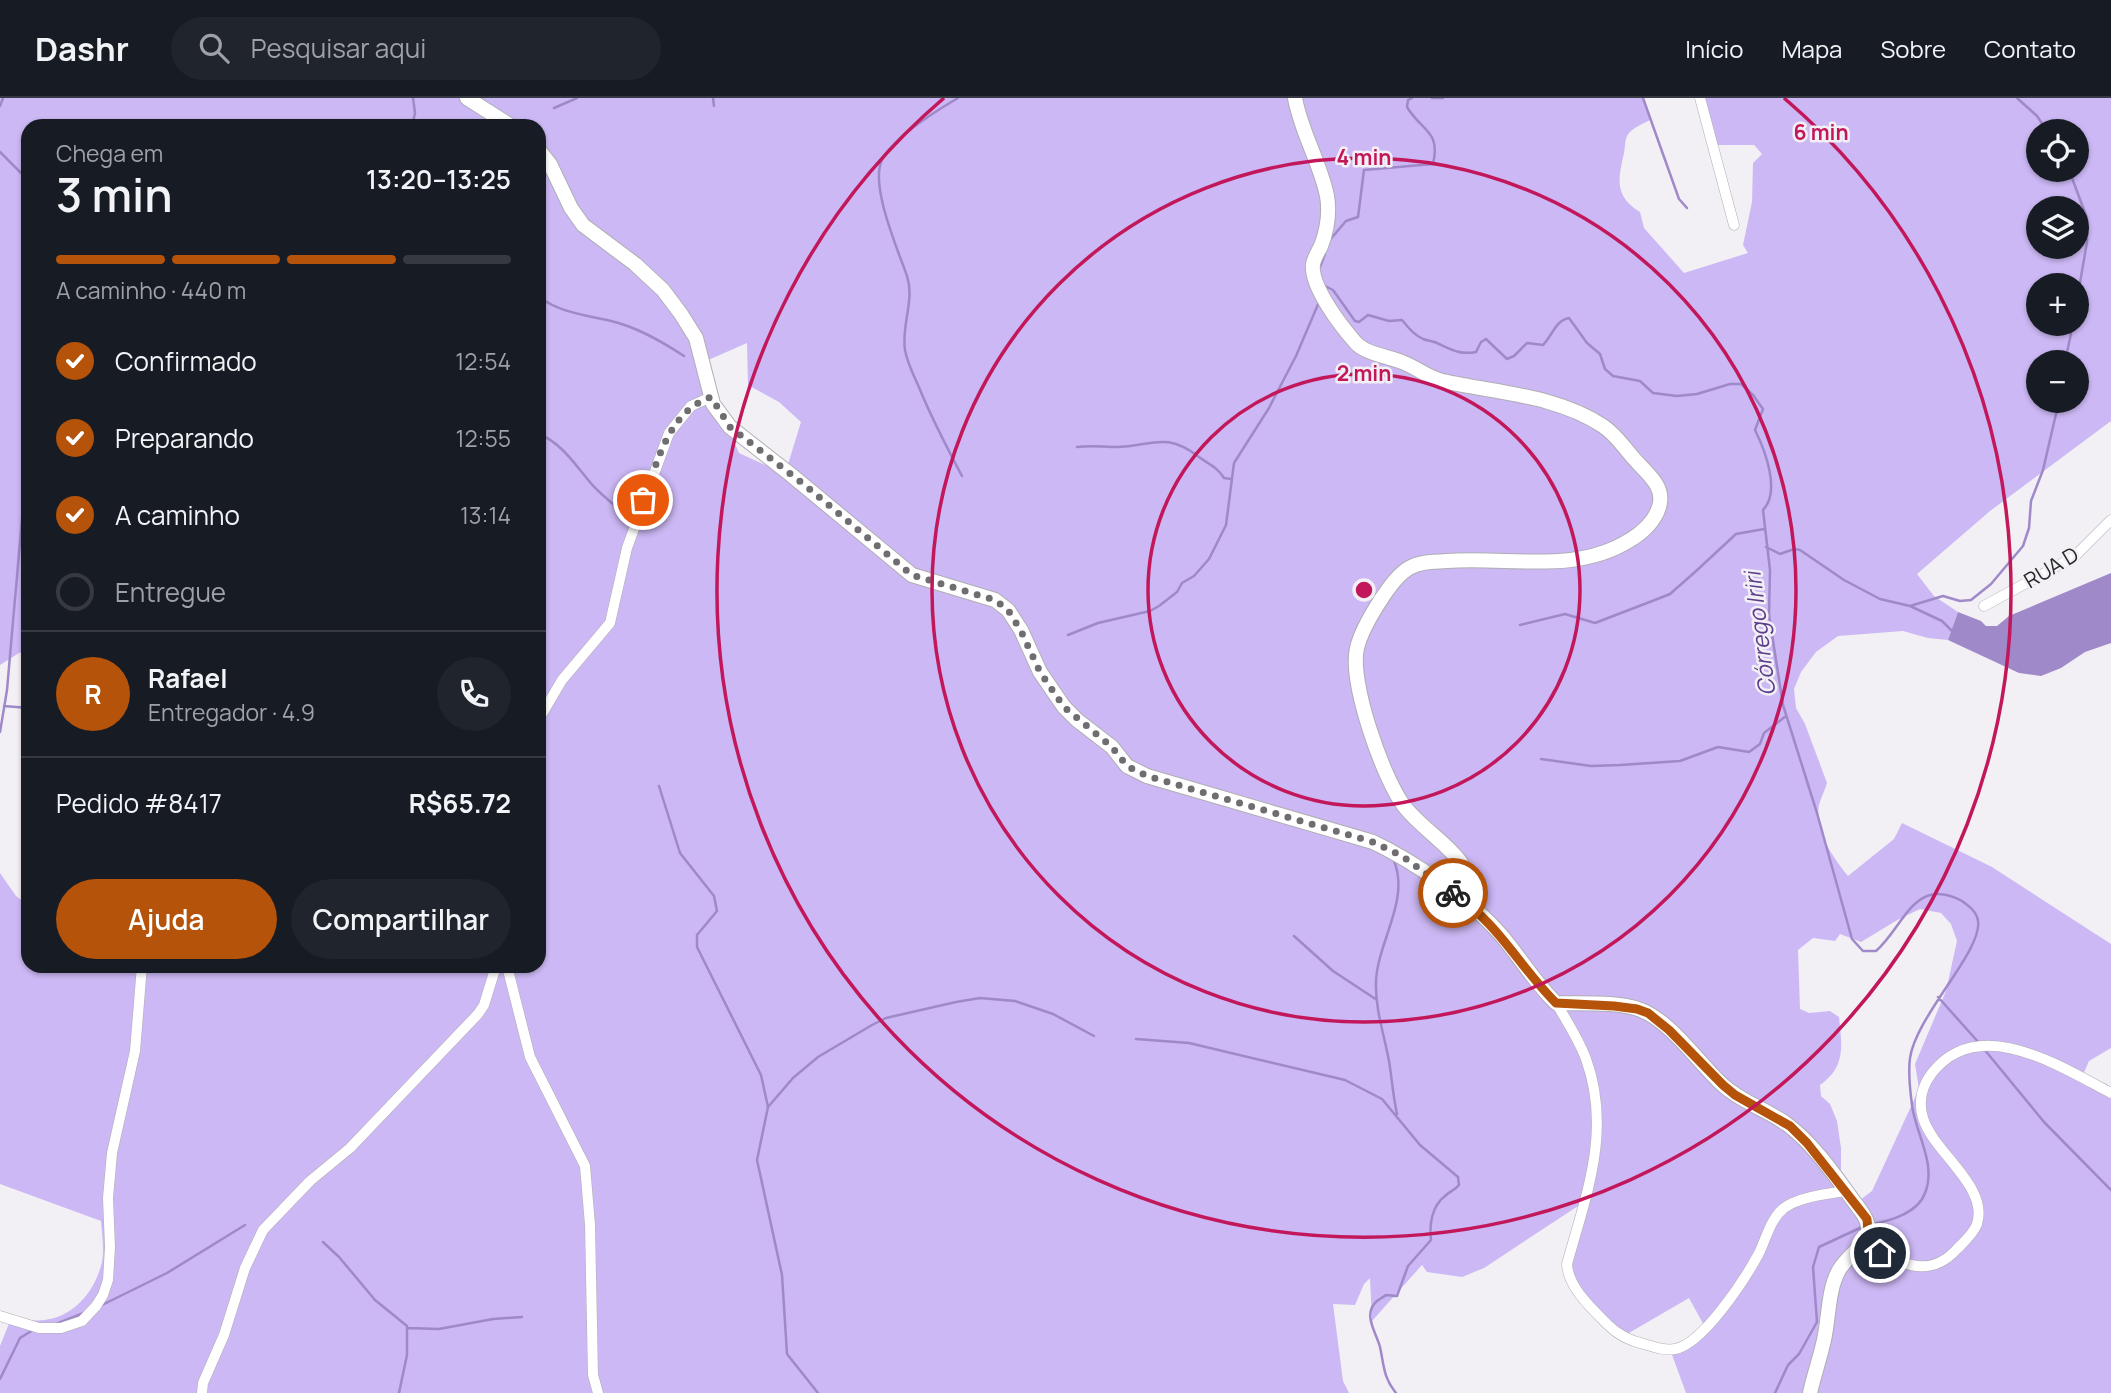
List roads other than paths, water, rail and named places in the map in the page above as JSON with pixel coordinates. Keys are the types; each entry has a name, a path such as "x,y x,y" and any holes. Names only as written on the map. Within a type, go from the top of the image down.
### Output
{"street":[{"path":"467,98 500,119"},
{"path":"1295,98 1298,117 1327,197 1327,228 1313,264 1315,279 1333,313 1358,346 1404,362 1440,380 1560,405 1582,414 1616,436 1652,477 1658,488 1659,508 1649,525 1620,546 1581,559 1561,562 1467,559 1423,562 1411,567 1401,573 1363,631 1356,660 1360,688 1378,753 1403,805 1463,867 1465,881 1458,896"},
{"path":"1700,98 1734,225"},
{"path":"546,159 571,208 583,225 645,273 663,290 681,314 696,338 711,397 730,427 912,575 995,600 1008,610 1040,672 1064,707 1112,747 1127,766 1147,776 1373,842 1402,856 1458,896 1500,933 1525,969 1556,1003 1586,1058 1597,1106 1597,1139 1586,1204 1567,1271 1577,1290 1606,1323 1621,1335 1664,1349 1676,1349 1698,1337 1752,1265 1779,1213 1796,1202 1844,1191"},
{"path":"546,707 562,680 610,624 626,548 669,433 691,405 711,397"},
{"name":"RUA D","path":"1984,606 2074,557 2111,520"},
{"path":"0,1316 39,1328 61,1328 82,1321 103,1294 108,1280 108,1198 113,1153 135,1051 141,973"},
{"path":"202,1393 246,1268 263,1230 310,1181 350,1148 463,1032 484,1005 494,973"},
{"path":"508,973 530,1058 585,1166 590,1225 593,1375 598,1393"},
{"path":"1556,1003 1614,1006 1648,1013 1735,1095 1790,1126 1807,1143 1844,1191 1866,1235 1919,1268 1930,1268 1950,1256 1976,1226 1979,1215 1971,1187 1930,1135 1922,1117 1920,1099 1924,1087 1941,1063 1954,1054 1986,1044 2010,1048 2054,1063 2111,1093"},
{"path":"1810,1393 1824,1341 1834,1281 1866,1235"}],"waterway":[{"path":"0,106 3,98"},
{"path":"413,98 414,119"},
{"path":"554,108 577,98"},
{"path":"713,98 714,106"},
{"path":"958,98 917,125 889,150 879,169 879,183 891,234 909,285 904,341 907,359 933,420 962,476"},
{"name":"Córrego Iriri","path":"1329,241 1346,221 1358,217 1364,170 1433,164 1435,153 1432,137 1407,107 1408,100 1412,98"},
{"name":"Córrego Iriri","path":"1432,98 1443,98"},
{"path":"1643,98 1679,199 1687,208"},
{"path":"2017,98 2039,119"},
{"path":"0,152 21,173"},
{"path":"2074,182 2087,218 2087,242 2082,273"},
{"name":"Córrego Iriri","path":"1320,267 1325,254"},
{"name":"Córrego Iriri","path":"1323,285 1333,290 1355,321 1359,322 1368,315 1389,321 1402,320 1423,339 1461,352 1476,352 1481,342 1486,339 1507,359 1527,343 1543,345 1557,325 1569,318 1587,343 1600,354 1605,369 1613,376 1640,381 1653,393 1677,396 1741,384 1763,409 1755,430 1770,471 1771,493 1763,510 1770,570 1769,615 1783,705 1852,939 1863,951 1876,951 1912,907 1932,894 1946,895 1962,901 1970,907 1978,921 1977,933 1970,949 1924,1023 1910,1058 1912,1105 1927,1160 1928,1182 1925,1193 1910,1211 1872,1224"},
{"path":"546,301 565,310 630,327 684,356"},
{"path":"1068,635 1098,623 1150,611 1177,592 1182,583 1194,576 1209,559 1226,525 1234,463 1269,408 1296,356 1319,302"},
{"path":"2068,350 2070,336"},
{"path":"1910,606 1943,596 1960,601 1971,600 1991,584 2023,546 2029,528 2031,501 2043,470 2056,413"},
{"path":"546,438 561,448 614,505"},
{"path":"1077,447 1116,447 1168,442 1187,449 1216,469 1224,478 1231,479"},
{"path":"1520,625 1565,614 1595,623 1660,598 1670,594 1736,534 1764,529"},
{"path":"0,732 7,690 21,531"},
{"path":"1766,547 1780,554 1794,549 1800,550 1844,580 1880,599 1910,606 1942,621 1954,633"},
{"path":"4,706 21,707"},
{"path":"1541,759 1591,766 1680,761 1718,747 1749,752 1760,744 1764,733 1786,716"},
{"path":"659,786 680,853 714,896 717,911 697,935 697,947 761,1075 768,1107 757,1160 782,1275 787,1354 818,1393"},
{"path":"1394,861 1398,876 1396,906 1378,966 1376,991 1397,1114"},
{"path":"1294,936 1333,971 1377,1000"},
{"path":"1938,997 1980,1044"},
{"path":"768,1107 793,1078 818,1057 872,1025 886,1018 956,1002 980,998 1015,1001 1053,1014 1094,1036"},
{"path":"1136,1039 1189,1043 1345,1080 1382,1099 1420,1145 1458,1177 1459,1185 1441,1200 1434,1210 1431,1240 1408,1266 1397,1296 1386,1295 1377,1301 1371,1312 1371,1323 1380,1347 1386,1376 1396,1393"},
{"path":"1984,1049 2044,1122 2111,1190"},
{"path":"102,1305 167,1273 245,1225"},
{"name":"Córrego Iriri","path":"1775,1393 1788,1365 1799,1354 1817,1322 1813,1267 1819,1247 1862,1227"},
{"path":"323,1242 375,1300 407,1326 407,1355 399,1393"},
{"path":"56,1324 86,1312"},
{"path":"408,1328 439,1329 493,1319 522,1317"},
{"path":"0,1379 20,1338 33,1330"}]}
